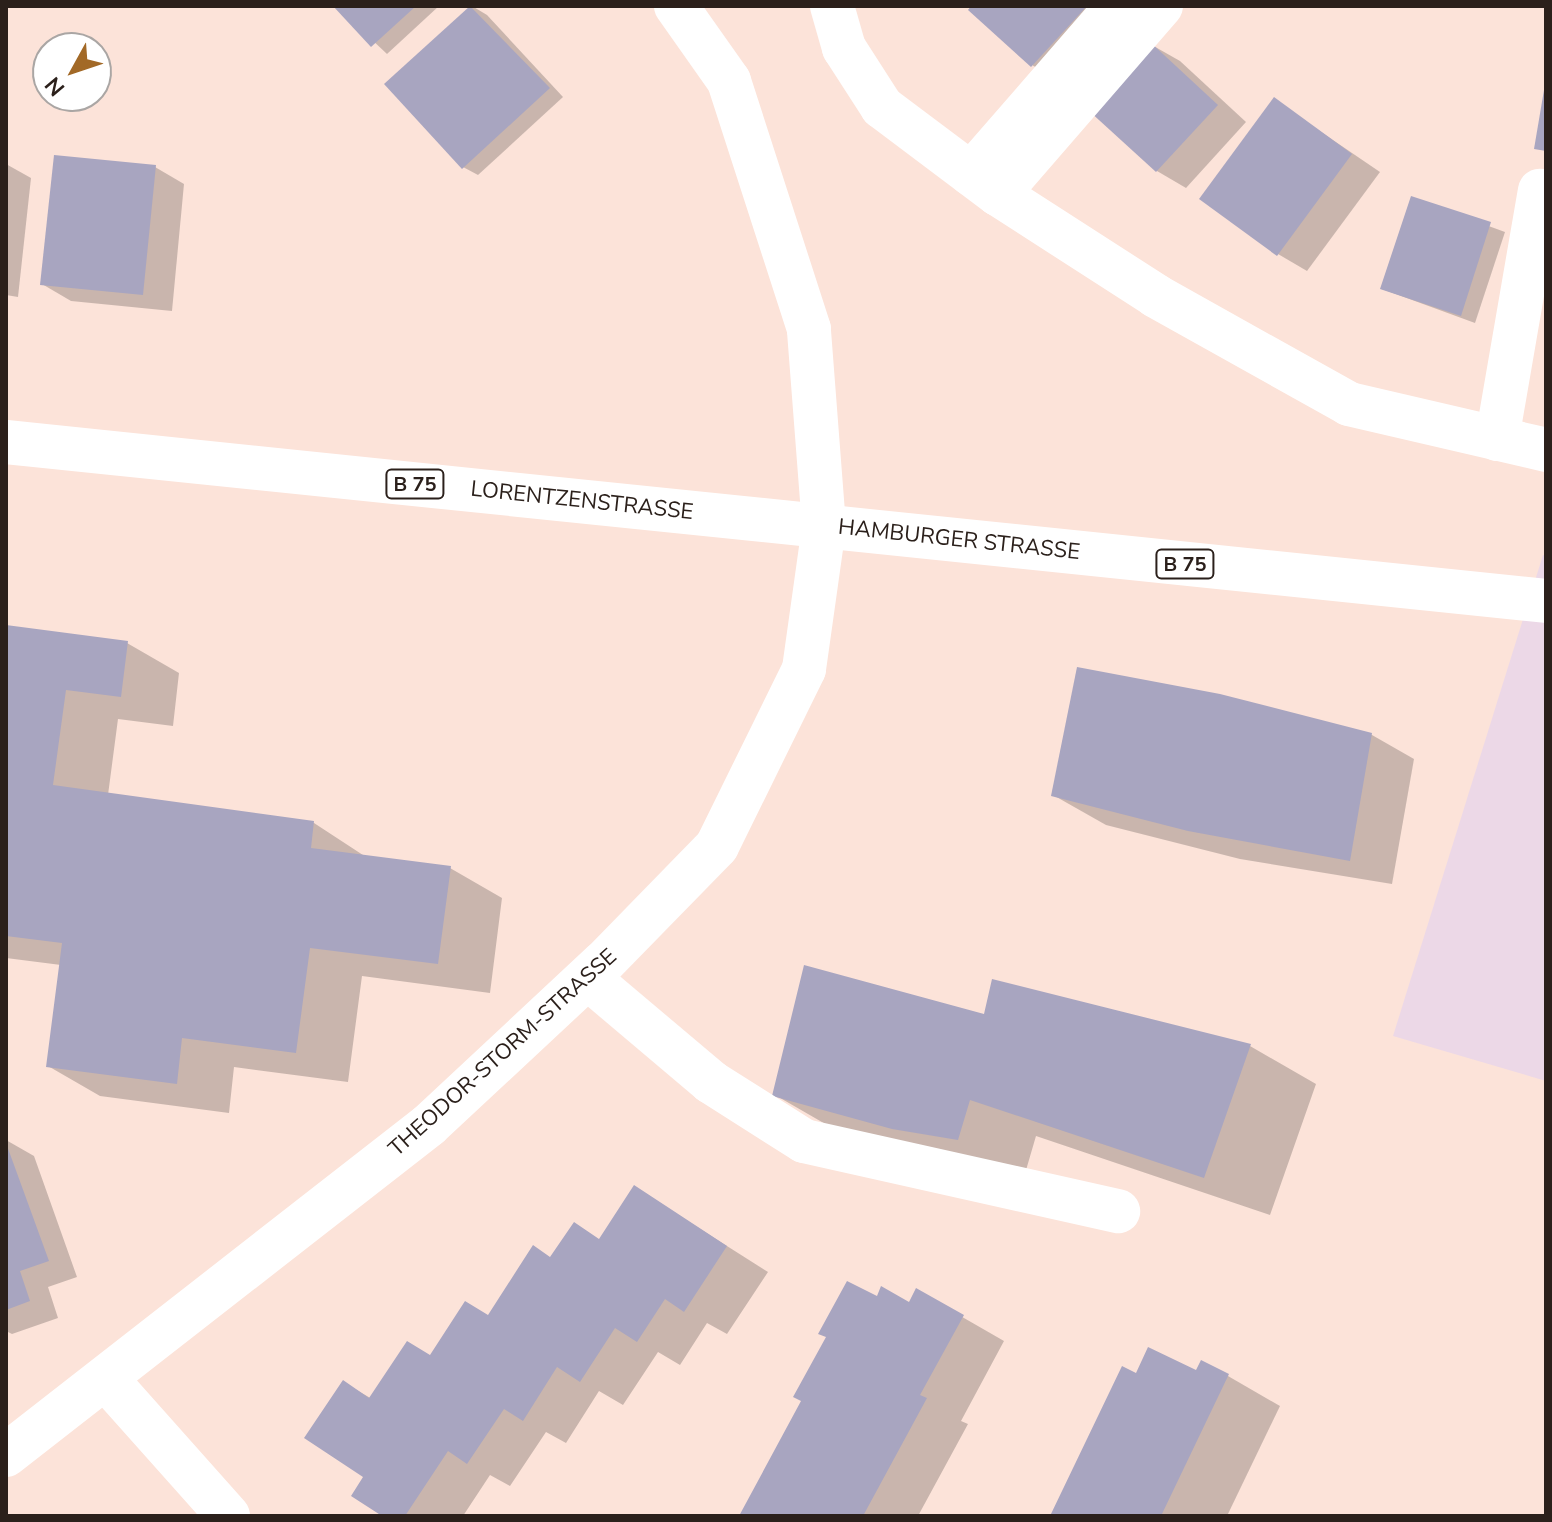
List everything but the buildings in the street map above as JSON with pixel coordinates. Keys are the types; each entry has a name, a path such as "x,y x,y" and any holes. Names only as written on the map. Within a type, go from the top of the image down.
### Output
{"street":[{"name":"HAMBURGER STRASSE","path":"676,6 729,81 809,329 824,526 1546,601"},
{"path":"832,6 844,48 882,107 984,184 1156,296 1349,404 1546,450"},
{"path":"984,184 1117,6"},
{"path":"984,184 1161,6"},
{"path":"1497,439 1540,191"},
{"name":"LORENTZENSTRASSE","path":"6,442 824,526"},
{"name":"THEODOR-STORM-STRASSE","path":"6,1455 107,1380 429,1125 588,978 717,846 804,669 824,526"},
{"path":"588,978 711,1082 804,1141 1118,1211"},
{"path":"107,1380 228,1516"}],"shaded area":[{"path":"1543,555 1546,556 1546,1081 1393,1036"}]}
